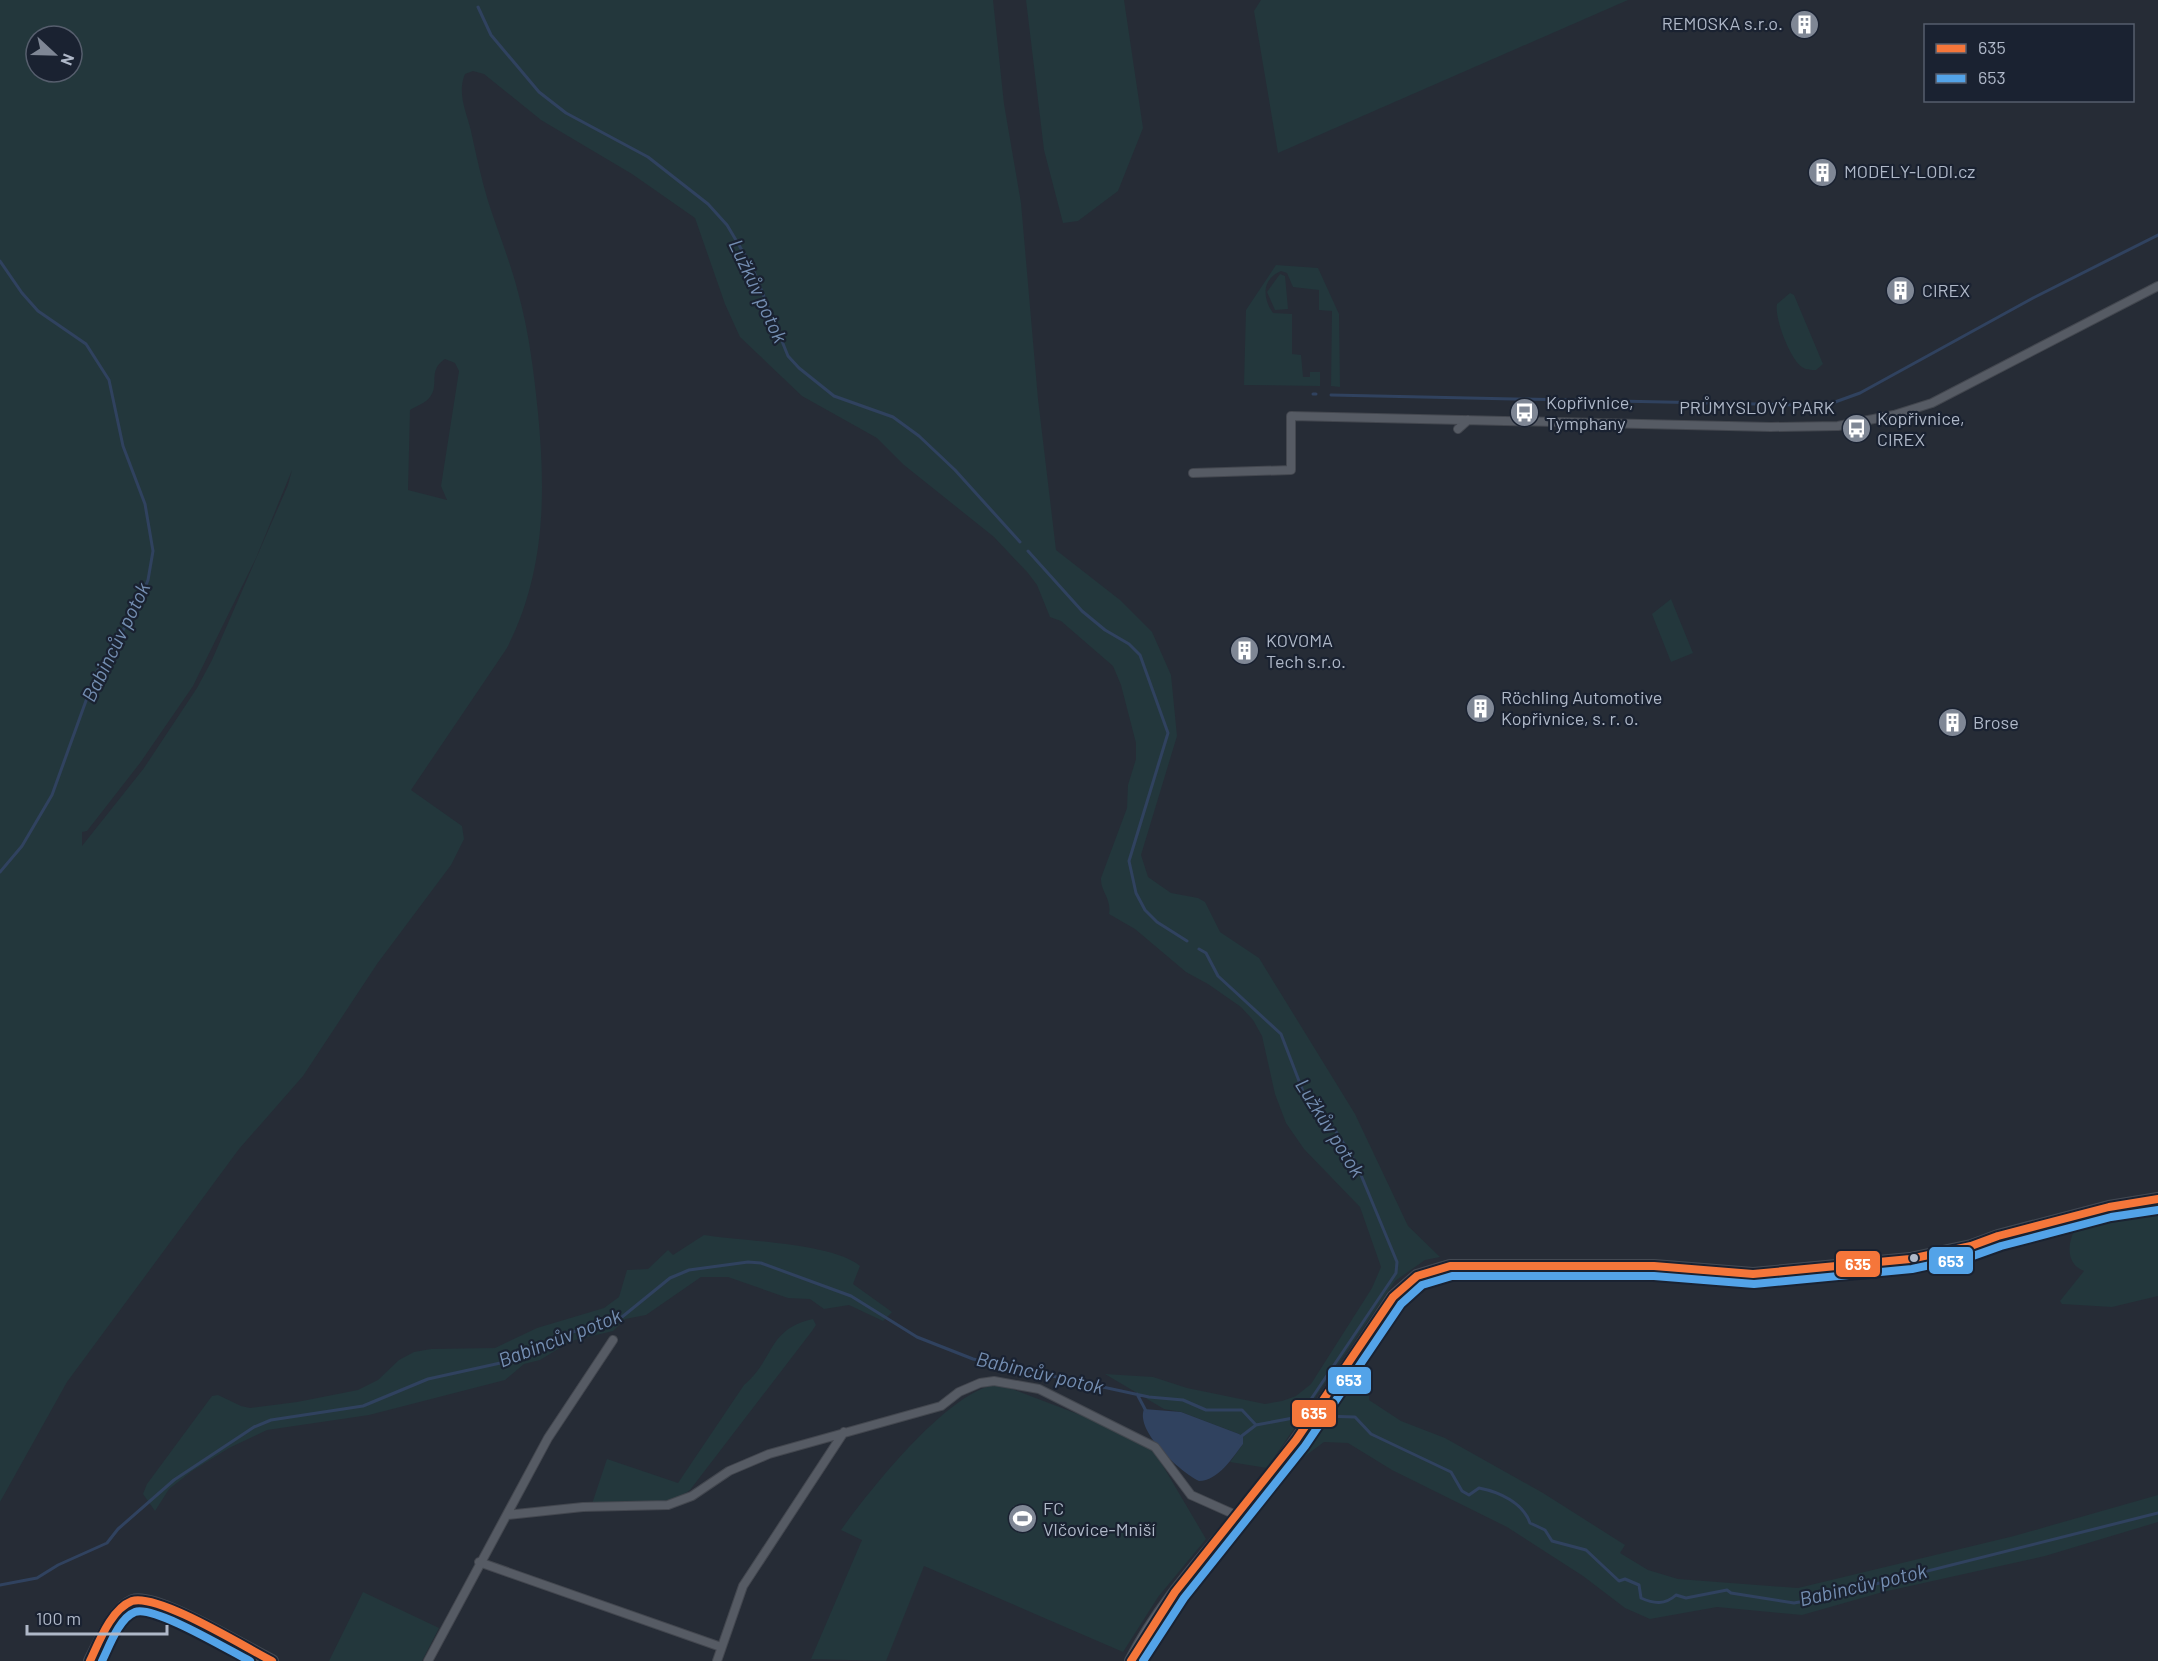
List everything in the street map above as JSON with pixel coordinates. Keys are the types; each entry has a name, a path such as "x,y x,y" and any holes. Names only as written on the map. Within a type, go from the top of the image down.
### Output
{"main road":[{"path":"1131,1661 1150,1626 1176,1590 1288,1452 1393,1297 1406,1284 1428,1271 1444,1267 1475,1265 1654,1266 1733,1274 1797,1272 1910,1259 1971,1246 1998,1236 2109,1207 2158,1199"},
{"path":"90,1661 122,1609 133,1601 145,1599 173,1609 272,1661"}],"street":[{"name":"PRŮMYSLOVÝ PARK","path":"1193,473 1291,470 1291,416 1771,427 1817,427 1857,423 1932,403 2158,286"},
{"path":"1458,429 1468,420"},
{"path":"428,1661 479,1562 548,1438 613,1340"},
{"path":"507,1515 583,1507 668,1505 684,1500 719,1476 752,1461 790,1447 941,1406 959,1392 980,1383 994,1381 1029,1385 1155,1447 1191,1495 1238,1516"},
{"path":"717,1661 742,1586 844,1432"},
{"path":"479,1562 721,1647"}],"green space":[{"path":"0,0 993,0 1004,104 1021,203 1038,399 1056,550 1120,600 1152,632 1171,675 1177,736 1141,855 1148,877 1171,893 1198,898 1205,902 1220,932 1259,958 1355,1114 1408,1226 1440,1257 1425,1260 1395,1281 1267,1468 1230,1462 1243,1444 1239,1434 1181,1412 1164,1409 1105,1374 1153,1377 1187,1388 1265,1404 1296,1396 1311,1384 1372,1288 1381,1267 1360,1207 1304,1149 1286,1123 1275,1094 1262,1036 1253,1020 1241,1007 1186,972 1135,929 1109,914 1109,904 1101,878 1127,808 1128,785 1136,759 1136,743 1121,685 1113,666 1061,621 1050,617 1037,585 994,537 904,465 877,438 802,396 740,337 725,304 695,218 632,174 541,120 484,74 473,71 465,74 462,88 463,102 485,192 511,269 525,322 533,367 541,444 542,504 536,562 520,620 507,648 411,790 462,826 464,839 451,865 377,964 303,1076 239,1149 67,1382 0,1502","holes":["445,359 455,363 459,371 441,486 447,500 408,490 410,410 430,397 433,392 436,368","292,470 288,485 212,660 197,688 144,768 82,846 82,832 87,831 140,763 193,686 256,558"]},
{"path":"1026,0 1124,0 1143,128 1118,191 1078,221 1063,223 1044,150"},
{"path":"1261,0 1628,0 1278,153 1254,11"},
{"path":"1276,265 1318,268 1339,314 1340,387 1331,386 1332,311 1319,310 1319,290 1293,287 1287,273 1281,271 1275,274 1267,284 1266,295 1269,307 1273,313 1292,314 1292,354 1301,355 1303,377 1310,377 1310,372 1320,372 1320,386 1244,385 1246,310"},
{"path":"1280,274 1285,276 1288,309 1275,310 1267,292"},
{"path":"1790,293 1794,295 1823,364 1816,370 1805,369 1797,363 1780,328 1777,304"},
{"path":"1671,599 1693,653 1671,662 1652,614"},
{"path":"2138,1211 2158,1215 2158,1296 2112,1307 2062,1304 2060,1301 2084,1271 2073,1263 2070,1252 2071,1238 2077,1226"},
{"path":"704,1235 786,1244 829,1252 847,1258 860,1266 853,1284 892,1312 883,1321 849,1305 824,1309 810,1299 788,1298 728,1277 701,1277 646,1315 625,1319 613,1331 571,1341 540,1360 524,1364 505,1380 369,1415 267,1430 229,1448 192,1471 169,1489 155,1511 143,1494 147,1484 212,1396 218,1395 250,1408 297,1402 358,1390 378,1380 399,1360 414,1352 431,1349 495,1348 537,1328 604,1308 619,1297 627,1270 648,1269 668,1250 673,1255"},
{"path":"813,1319 816,1325 812,1331 690,1490 680,1496 656,1503 592,1504 607,1459 678,1483 779,1337 798,1324"},
{"path":"1357,1372 1359,1392 1369,1391 1369,1400 1401,1421 1445,1438 1543,1493 1625,1545 1620,1553 1648,1570 1678,1579 1798,1588 2014,1536 2158,1495 2158,1522 2045,1556 1883,1592 1802,1615 1717,1607 1650,1619 1625,1608 1583,1576 1507,1527 1392,1470 1348,1443 1324,1442 1297,1462"},
{"name":"FC Vlčovice-Mniší","path":"999,1384 1096,1421 1153,1449 1206,1539 1158,1597 1123,1652 924,1566 886,1661 811,1659 862,1540 841,1530 891,1468 935,1422 957,1403 979,1390"},
{"path":"363,1592 439,1628 422,1661 329,1661"}],"water":[{"path":"1144,1409 1181,1412 1239,1434 1243,1437 1243,1444 1219,1473 1199,1481 1171,1460 1153,1440 1146,1429 1143,1418"}],"waterway":[{"name":"Lužkův potok","path":"478,7 491,35 539,92 566,113 648,157 708,204 727,225 752,267 788,356 799,368 834,396 893,417 919,436 955,470 1020,542"},
{"path":"1816,405 1824,406 1860,393 2033,298 2158,235"},
{"name":"Babincův potok","path":"0,261 22,293 38,311 86,344 109,380 123,446 145,504 153,551 148,580 137,608 96,673 52,795 22,846 0,872"},
{"path":"1331,395 1800,405"},
{"name":"Lužkův potok","path":"1028,551 1082,611 1105,630 1129,644 1140,655 1168,733 1129,861 1136,893 1145,910 1157,922 1187,941"},
{"name":"Lužkův potok","path":"1199,949 1206,953 1218,976 1281,1034 1304,1094 1335,1130 1356,1163 1397,1262 1396,1273 1299,1417"},
{"name":"Babincův potok","path":"0,1585 37,1578 58,1565 107,1543 118,1529 174,1480 254,1427 271,1420 363,1406 428,1379 505,1362 566,1334 622,1317 670,1278 689,1270 748,1262 761,1263 851,1296 917,1337 973,1359 1149,1397 1183,1400 1206,1410 1242,1410 1256,1425 1309,1415"},
{"path":"1137,1394 1146,1411"},
{"name":"Babincův potok","path":"1322,1416 1355,1417 1371,1434 1451,1472 1462,1491 1469,1495 1479,1488 1495,1492 1510,1500 1522,1510 1530,1523 1545,1530 1552,1541 1586,1550 1619,1581 1625,1579 1639,1585 1641,1598 1655,1602 1668,1601 1676,1595 1686,1598 1727,1590 1731,1593 1794,1603 2158,1513"},
{"path":"1239,1438 1256,1425"}],"transit line":[{"name":"635","path":"1131,1661 1175,1592 1296,1440 1393,1297 1417,1276 1450,1266 1654,1266 1753,1274 1910,1259 1971,1246 1998,1236 2109,1207 2158,1199"},
{"name":"653","path":"1143,1661 1184,1598 1305,1446 1401,1304 1422,1285 1452,1276 1654,1276 1754,1284 1912,1269 1973,1256 2001,1246 2111,1217 2158,1210"},
{"name":"635","path":"90,1661 112,1618 132,1601 161,1605 181,1613 272,1661"},
{"name":"653","path":"102,1661 124,1620 135,1612 158,1615 250,1661"}],"place":[{"name":"REMOSKA s.r.o.","path":"1804,24"},
{"name":"MODELY-LODI.cz","path":"1823,172"},
{"name":"CIREX","path":"1901,291"},
{"name":"Kopřivnice, Tymphany","path":"1525,413"},
{"name":"Kopřivnice, CIREX","path":"1856,429"},
{"name":"KOVOMA Tech s.r.o.","path":"1245,651"},
{"name":"Röchling Automotive Kopřivnice, s. r. o.","path":"1480,708"},
{"name":"Brose","path":"1952,723"},
{"name":"FC Vlčovice-Mniší","path":"1022,1519"}]}
